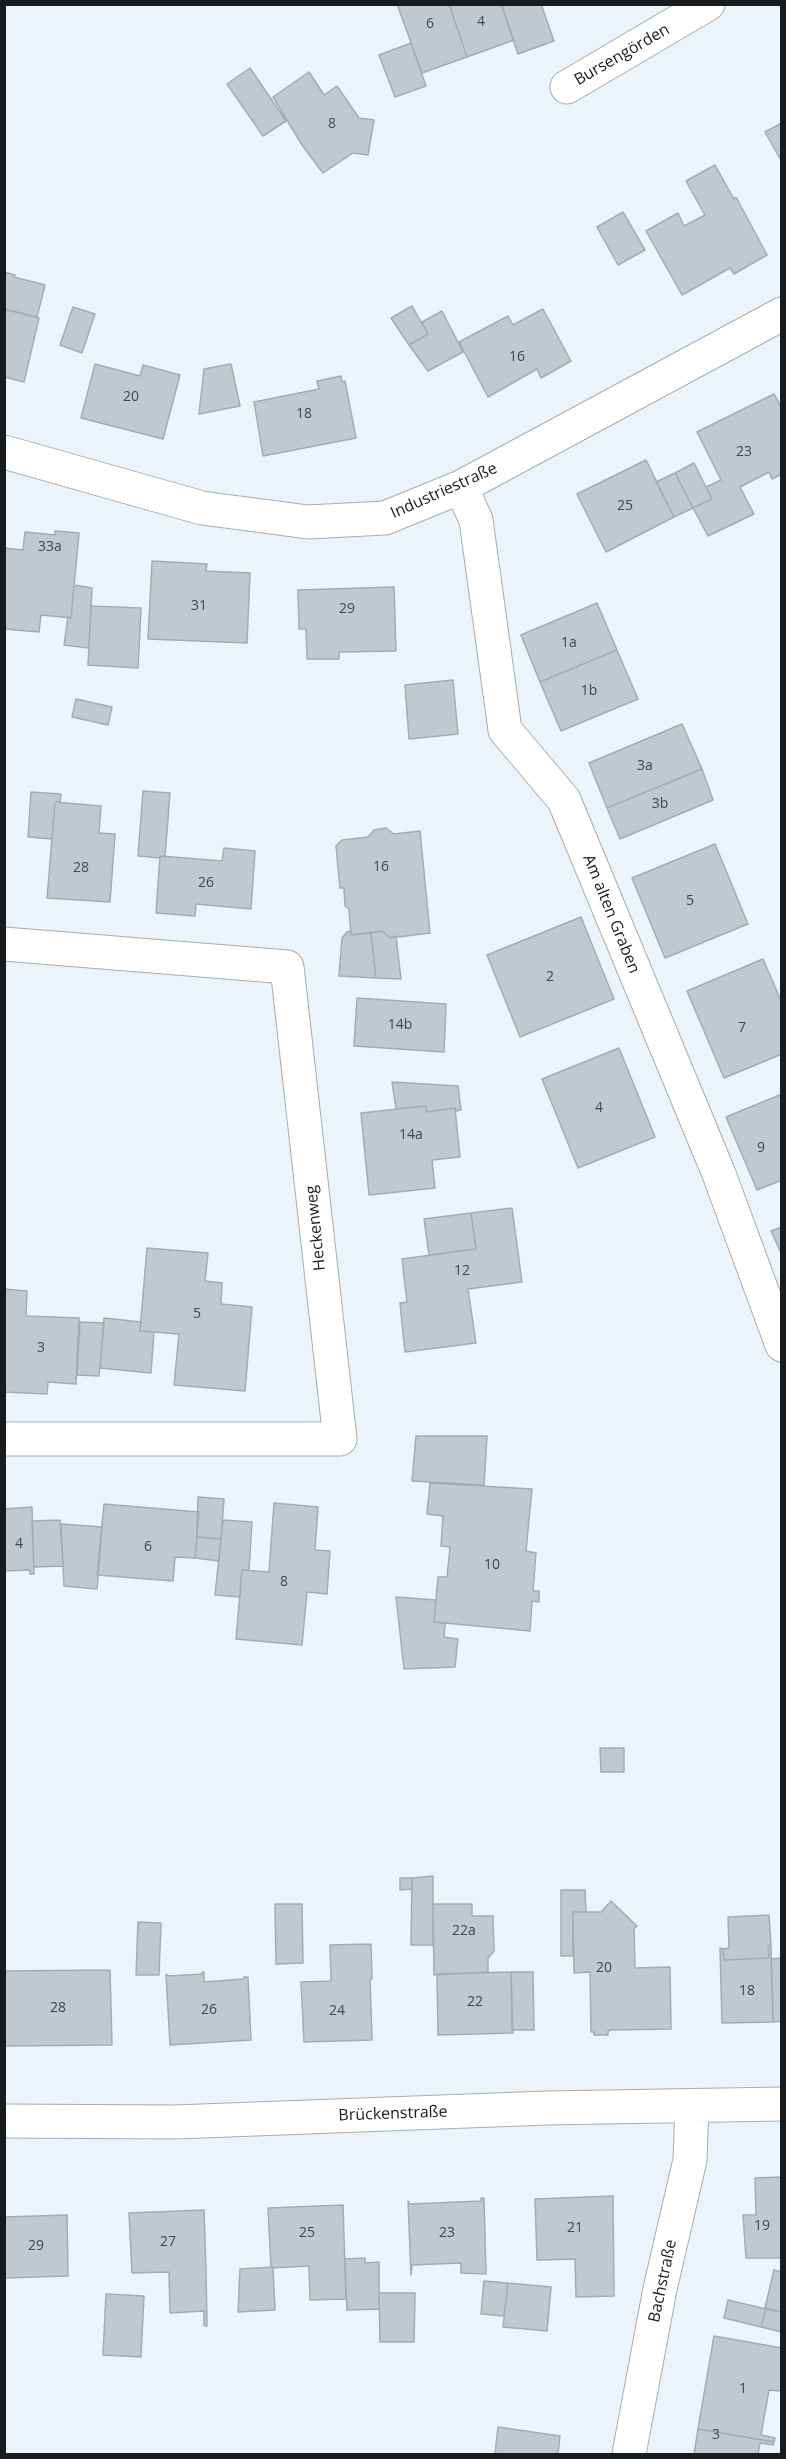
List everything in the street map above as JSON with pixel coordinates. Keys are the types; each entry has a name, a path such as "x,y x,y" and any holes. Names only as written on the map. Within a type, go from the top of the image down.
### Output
{"street":[{"name":"Bursengörden","path":"567,87 708,4"},
{"name":"Industriestraße","path":"4,452 201,508 308,522 385,518 461,487 782,314"},
{"name":"Am alten Graben","path":"461,487 477,520 504,729 564,800 719,1174 782,1345"},
{"name":"Heckenweg","path":"4,944 287,967 340,1439 4,1440"},
{"name":"Brückenstraße","path":"4,2121 175,2122 547,2108 782,2104"},
{"name":"Bachstraße","path":"629,2454 660,2289 690,2160 692,2107"}],"building":[{"path":"397,4 449,4 467,57 422,73"},
{"path":"449,4 501,4 514,40 467,57"},
{"path":"501,4 541,4 554,41 518,54"},
{"path":"411,43 426,86 395,97 379,55"},
{"path":"250,68 286,121 263,136 227,84"},
{"path":"309,72 324,95 337,86 359,118 374,120 368,155 353,153 323,173 302,145 273,97"},
{"path":"782,123 782,162 765,132"},
{"path":"715,165 734,199 736,197 767,255 734,274 730,268 682,295 646,231 678,213 684,226 705,215 686,181"},
{"path":"623,212 645,250 618,265 597,227"},
{"path":"4,272 45,285 37,317 4,309"},
{"path":"412,306 428,334 409,345 391,318"},
{"path":"73,307 95,314 82,353 60,345"},
{"path":"4,309 39,318 24,382 4,377"},
{"path":"543,309 571,361 541,378 537,369 488,397 459,342 508,316 513,325"},
{"path":"442,311 463,352 428,371 409,345 428,334 422,322"},
{"path":"95,364 140,376 143,365 180,375 163,439 81,418"},
{"path":"231,364 240,406 199,414 204,369"},
{"path":"341,376 342,382 345,381 356,438 263,456 254,402 319,389 317,381"},
{"path":"774,394 782,408 782,474 772,479 769,472 740,487 754,514 708,536 693,508 712,499 706,487 721,480 697,432"},
{"path":"646,460 674,517 606,552 577,494"},
{"path":"694,463 712,499 693,508 675,473"},
{"path":"675,473 693,508 674,517 656,482"},
{"path":"55,531 79,533 71,618 41,615 39,632 4,629 4,548 23,550 25,532 55,535"},
{"path":"152,561 207,564 206,571 250,573 247,643 148,639"},
{"path":"74,585 92,588 89,648 64,645 68,617 71,618"},
{"path":"394,587 396,651 339,652 339,659 307,659 306,629 299,629 298,590"},
{"path":"597,603 617,650 540,682 521,635"},
{"path":"91,606 141,608 138,668 88,665"},
{"path":"617,650 638,699 561,731 540,682"},
{"path":"453,680 458,734 409,739 405,685"},
{"path":"76,699 112,707 108,725 72,717"},
{"path":"682,724 702,769 607,808 589,763"},
{"path":"702,769 713,800 620,839 607,808"},
{"path":"143,791 170,793 165,857 138,856"},
{"path":"31,792 61,794 60,802 55,802 52,839 28,837"},
{"path":"55,802 101,806 99,833 115,834 110,902 47,898"},
{"path":"386,828 394,834 420,831 430,933 390,938 382,931 351,935 349,909 345,906 344,888 340,888 336,846 342,840 368,837 374,830"},
{"path":"715,844 748,924 665,958 632,878"},
{"path":"224,848 255,851 251,909 196,904 195,916 156,913 160,856 222,861"},
{"path":"581,917 614,999 520,1037 487,955"},
{"path":"351,931 351,935 371,933 376,978 339,976 342,938"},
{"path":"382,931 390,938 396,936 401,979 376,978 371,933"},
{"path":"763,959 782,1003 782,1054 724,1078 687,991"},
{"path":"357,998 446,1004 444,1052 354,1046"},
{"path":"619,1048 655,1137 578,1168 542,1079"},
{"path":"392,1082 458,1086 461,1110 456,1111 455,1108 426,1112 426,1106 396,1109"},
{"path":"782,1094 782,1180 757,1190 726,1117"},
{"path":"426,1106 426,1112 455,1108 460,1157 432,1160 435,1188 369,1195 361,1113"},
{"path":"512,1208 522,1282 468,1289 476,1343 405,1352 400,1303 407,1302 402,1259 476,1249 471,1213"},
{"path":"471,1213 476,1249 429,1255 424,1219"},
{"path":"782,1227 782,1255 771,1231"},
{"path":"147,1248 208,1253 205,1281 222,1283 221,1304 252,1307 245,1391 174,1385 179,1334 140,1331"},
{"path":"4,1289 27,1291 26,1316 79,1318 76,1384 48,1382 47,1394 4,1392"},
{"path":"104,1318 141,1322 140,1331 154,1332 151,1373 100,1368"},
{"path":"80,1322 104,1323 99,1376 77,1375"},
{"path":"416,1436 487,1436 484,1485 412,1481"},
{"path":"430,1483 532,1489 526,1551 536,1553 533,1591 539,1591 539,1602 532,1601 530,1631 434,1622 438,1577 447,1577 450,1547 441,1546 443,1516 427,1514"},
{"path":"198,1497 224,1499 221,1539 197,1537"},
{"path":"274,1503 318,1507 315,1550 330,1551 327,1594 307,1592 302,1645 236,1639 242,1570 269,1572"},
{"path":"104,1504 199,1512 195,1558 175,1557 173,1581 97,1575"},
{"path":"32,1507 34,1574 30,1574 30,1570 4,1571 4,1509"},
{"path":"60,1520 63,1566 34,1567 32,1521"},
{"path":"223,1520 252,1522 249,1570 242,1570 240,1597 215,1595"},
{"path":"61,1524 102,1527 97,1589 64,1586"},
{"path":"197,1537 221,1539 219,1561 195,1558"},
{"path":"396,1597 436,1600 434,1622 445,1624 444,1637 458,1639 455,1667 404,1669"},
{"path":"600,1748 624,1748 624,1772 601,1772"},
{"path":"433,1876 433,1945 411,1945 412,1878"},
{"path":"400,1878 412,1878 412,1889 400,1890"},
{"path":"561,1890 585,1890 586,1912 573,1912 573,1956 561,1956"},
{"path":"611,1901 637,1926 634,1929 635,1968 670,1967 671,2029 611,2030 608,2031 608,2035 594,2035 594,2032 591,2032 590,1972 574,1973 573,1912 601,1912"},
{"path":"275,1904 302,1904 303,1963 276,1964"},
{"path":"433,1904 472,1904 472,1916 493,1916 494,1951 488,1958 488,1972 434,1975"},
{"path":"769,1915 771,1945 768,1946 769,1958 724,1960 723,1949 729,1948 728,1917"},
{"path":"138,1922 161,1923 159,1975 136,1975"},
{"path":"371,1944 372,2040 304,2042 301,1982 331,1981 330,1945"},
{"path":"771,1945 773,2022 722,2023 720,1948 723,1949 724,1960 769,1958 768,1946"},
{"path":"782,1958 782,2021 773,2022 771,1959"},
{"path":"110,1970 112,2045 4,2046 4,1971"},
{"path":"204,1972 204,1982 248,1977 251,2040 170,2045 166,1974 169,1976 202,1974"},
{"path":"511,1972 513,2033 438,2035 437,1974"},
{"path":"511,1972 533,1972 534,2030 512,2030"},
{"path":"782,2177 782,2258 746,2258 743,2215 756,2215 755,2178"},
{"path":"613,2196 614,2296 576,2297 575,2259 537,2260 535,2199"},
{"path":"481,2198 484,2198 486,2274 461,2273 461,2263 412,2265 411,2275 408,2201 410,2204 481,2201"},
{"path":"343,2205 346,2299 310,2300 309,2266 271,2268 268,2208"},
{"path":"204,2210 207,2326 204,2326 204,2311 170,2313 169,2272 132,2273 129,2213"},
{"path":"67,2215 68,2276 4,2278 4,2217"},
{"path":"365,2258 365,2263 379,2262 379,2309 347,2310 345,2259"},
{"path":"273,2267 275,2310 238,2312 240,2269"},
{"path":"774,2270 782,2272 782,2312 765,2308"},
{"path":"484,2281 508,2283 504,2316 481,2314"},
{"path":"508,2283 551,2287 547,2331 503,2327"},
{"path":"379,2293 415,2293 414,2342 380,2342"},
{"path":"106,2294 144,2296 141,2357 103,2355"},
{"path":"728,2300 766,2309 761,2327 724,2318"},
{"path":"766,2309 782,2312 782,2332 761,2327"},
{"path":"714,2336 782,2348 781,2391 769,2390 761,2435 775,2438 774,2442 698,2429"},
{"path":"498,2427 560,2436 558,2454 495,2454"},
{"path":"698,2429 774,2442 773,2445 760,2443 758,2454 694,2454"}]}
